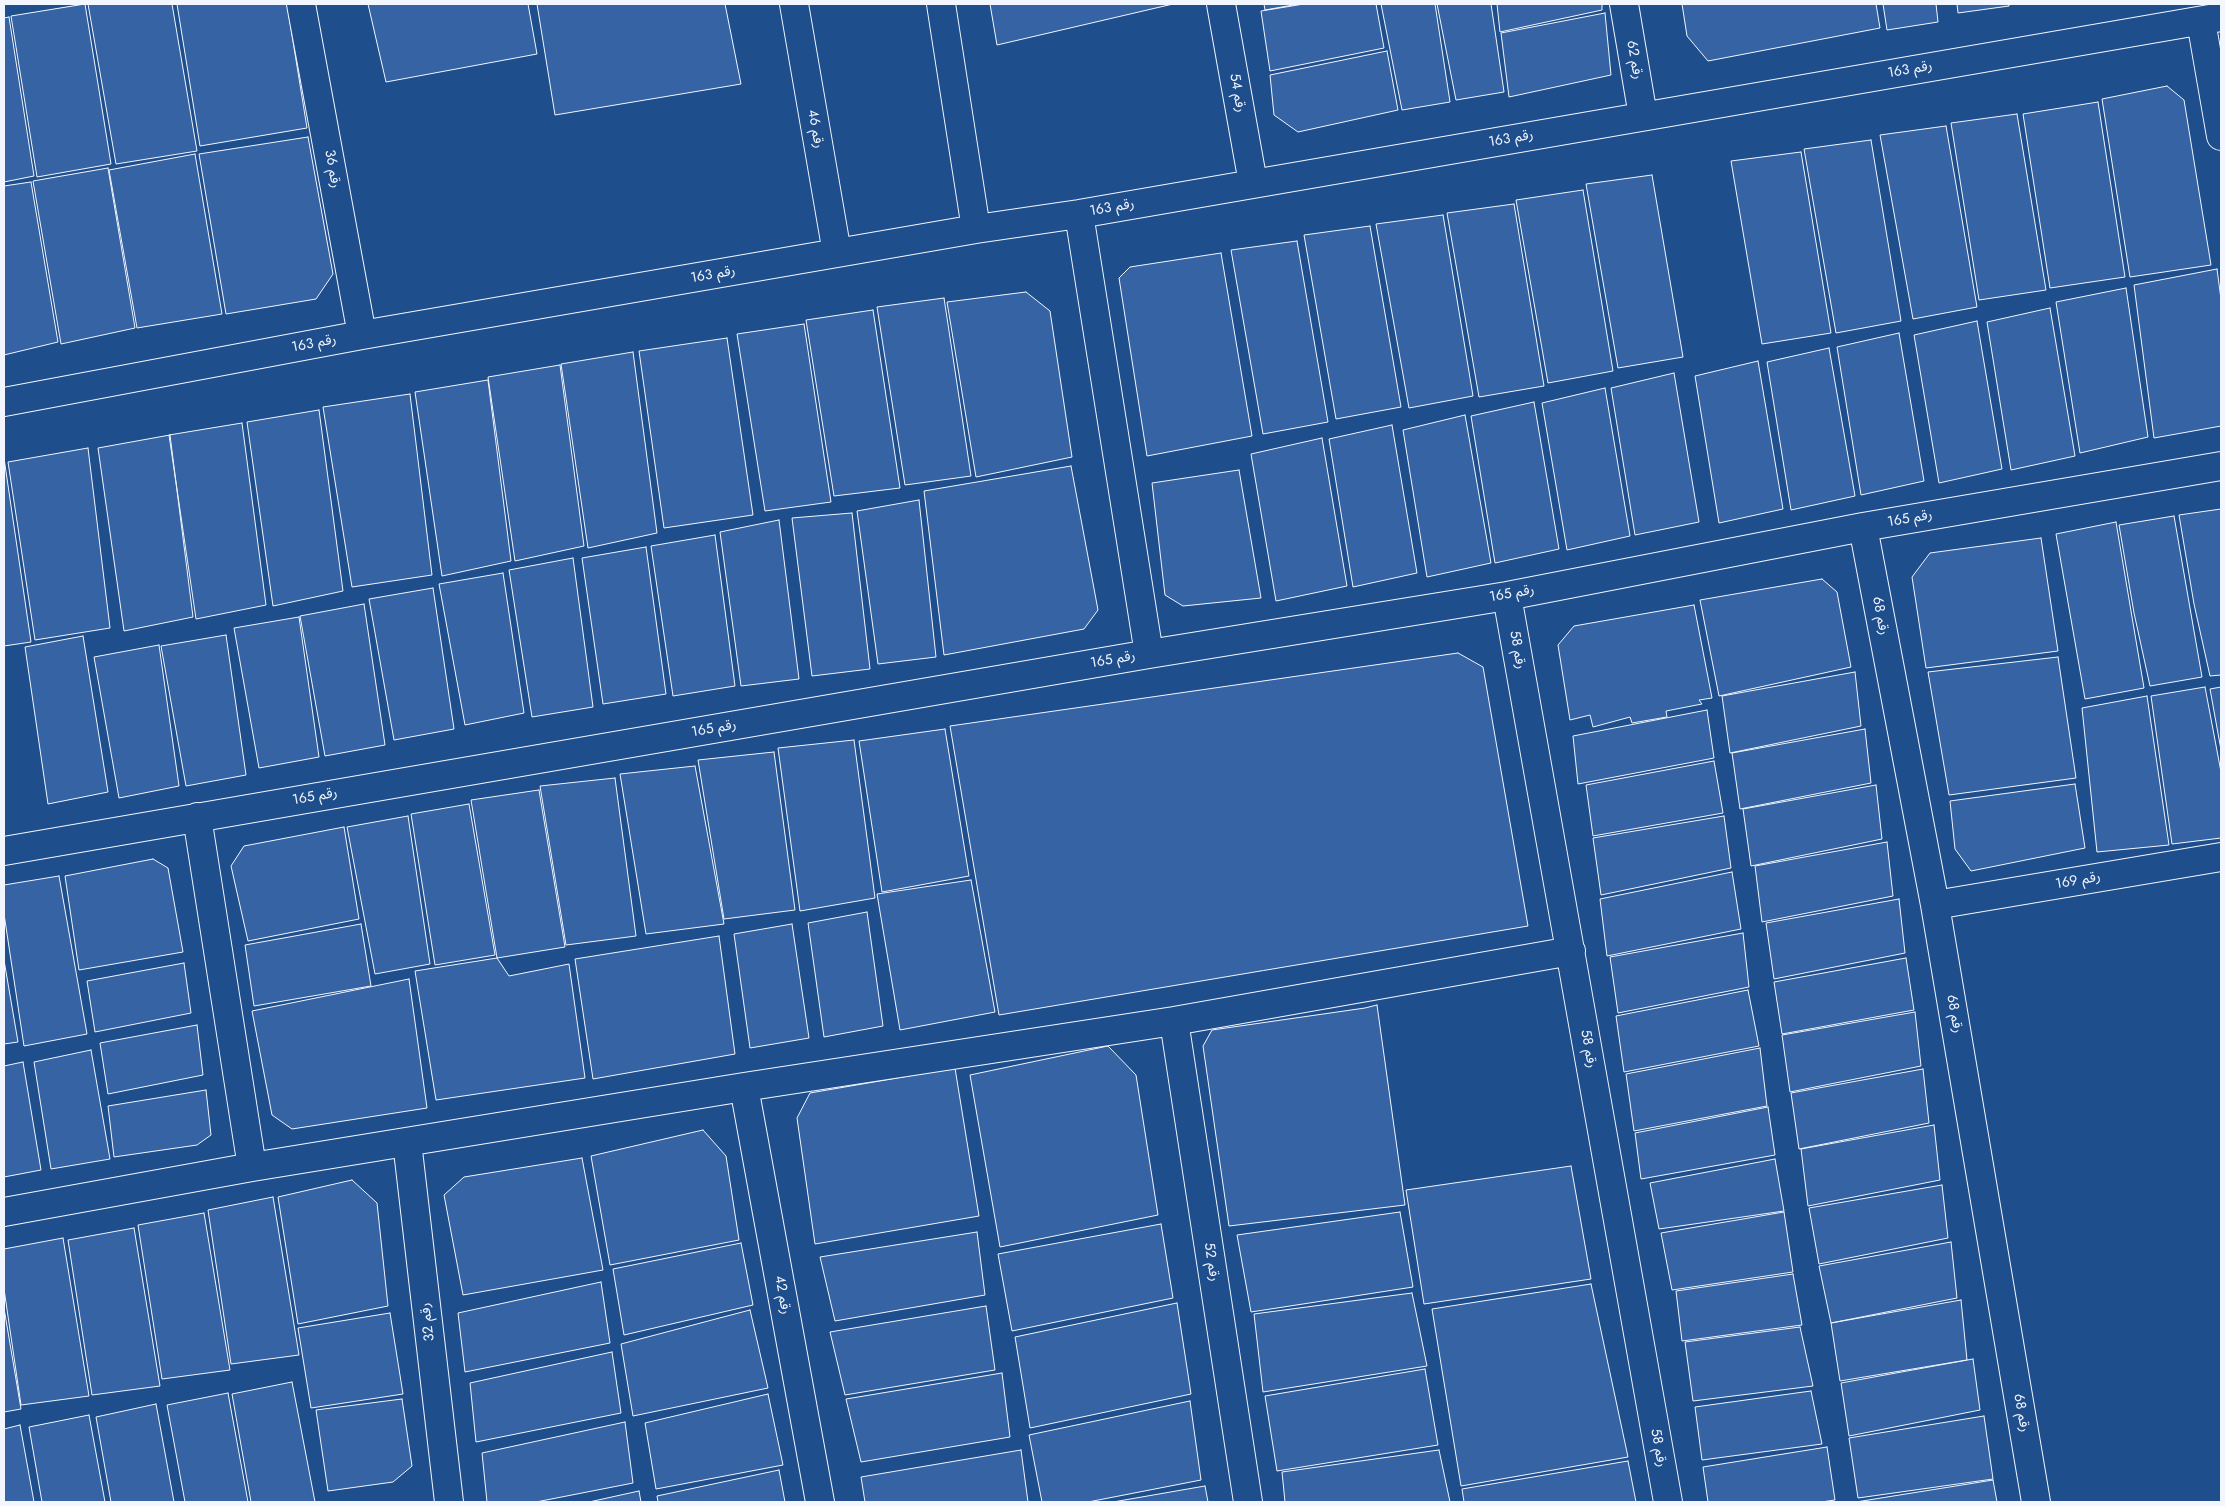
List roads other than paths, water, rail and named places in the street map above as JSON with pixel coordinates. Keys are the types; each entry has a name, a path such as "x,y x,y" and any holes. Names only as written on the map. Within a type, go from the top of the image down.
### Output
{"street":[{"name":"رقم 36","path":"301,4 362,335"},
{"name":"رقم 46","path":"794,4 836,253"},
{"path":"941,4 976,229"},
{"name":"رقم 54","path":"1221,4 1252,183"},
{"name":"رقم 62","path":"1624,4 1643,116"},
{"name":"رقم 163","path":"4,402 362,335 976,229 1079,214 2211,19"},
{"path":"2211,19 2221,136"},
{"path":"1079,214 1149,654"},
{"name":"رقم 165","path":"4,851 1149,654 1507,596 1863,527 2221,466"},
{"name":"رقم 68","path":"1863,527 1935,905 2036,1502"},
{"name":"رقم 58","path":"1507,596 1668,1502"},
{"path":"197,817 252,1167"},
{"name":"رقم 169","path":"1935,905 2221,857"},
{"path":"4,1212 252,1167 744,1087 1174,1021 1571,951"},
{"name":"رقم 52","path":"1174,1021 1248,1502"},
{"name":"رقم 42","path":"744,1087 820,1502"},
{"name":"رقم 32","path":"407,1142 449,1502"}]}
